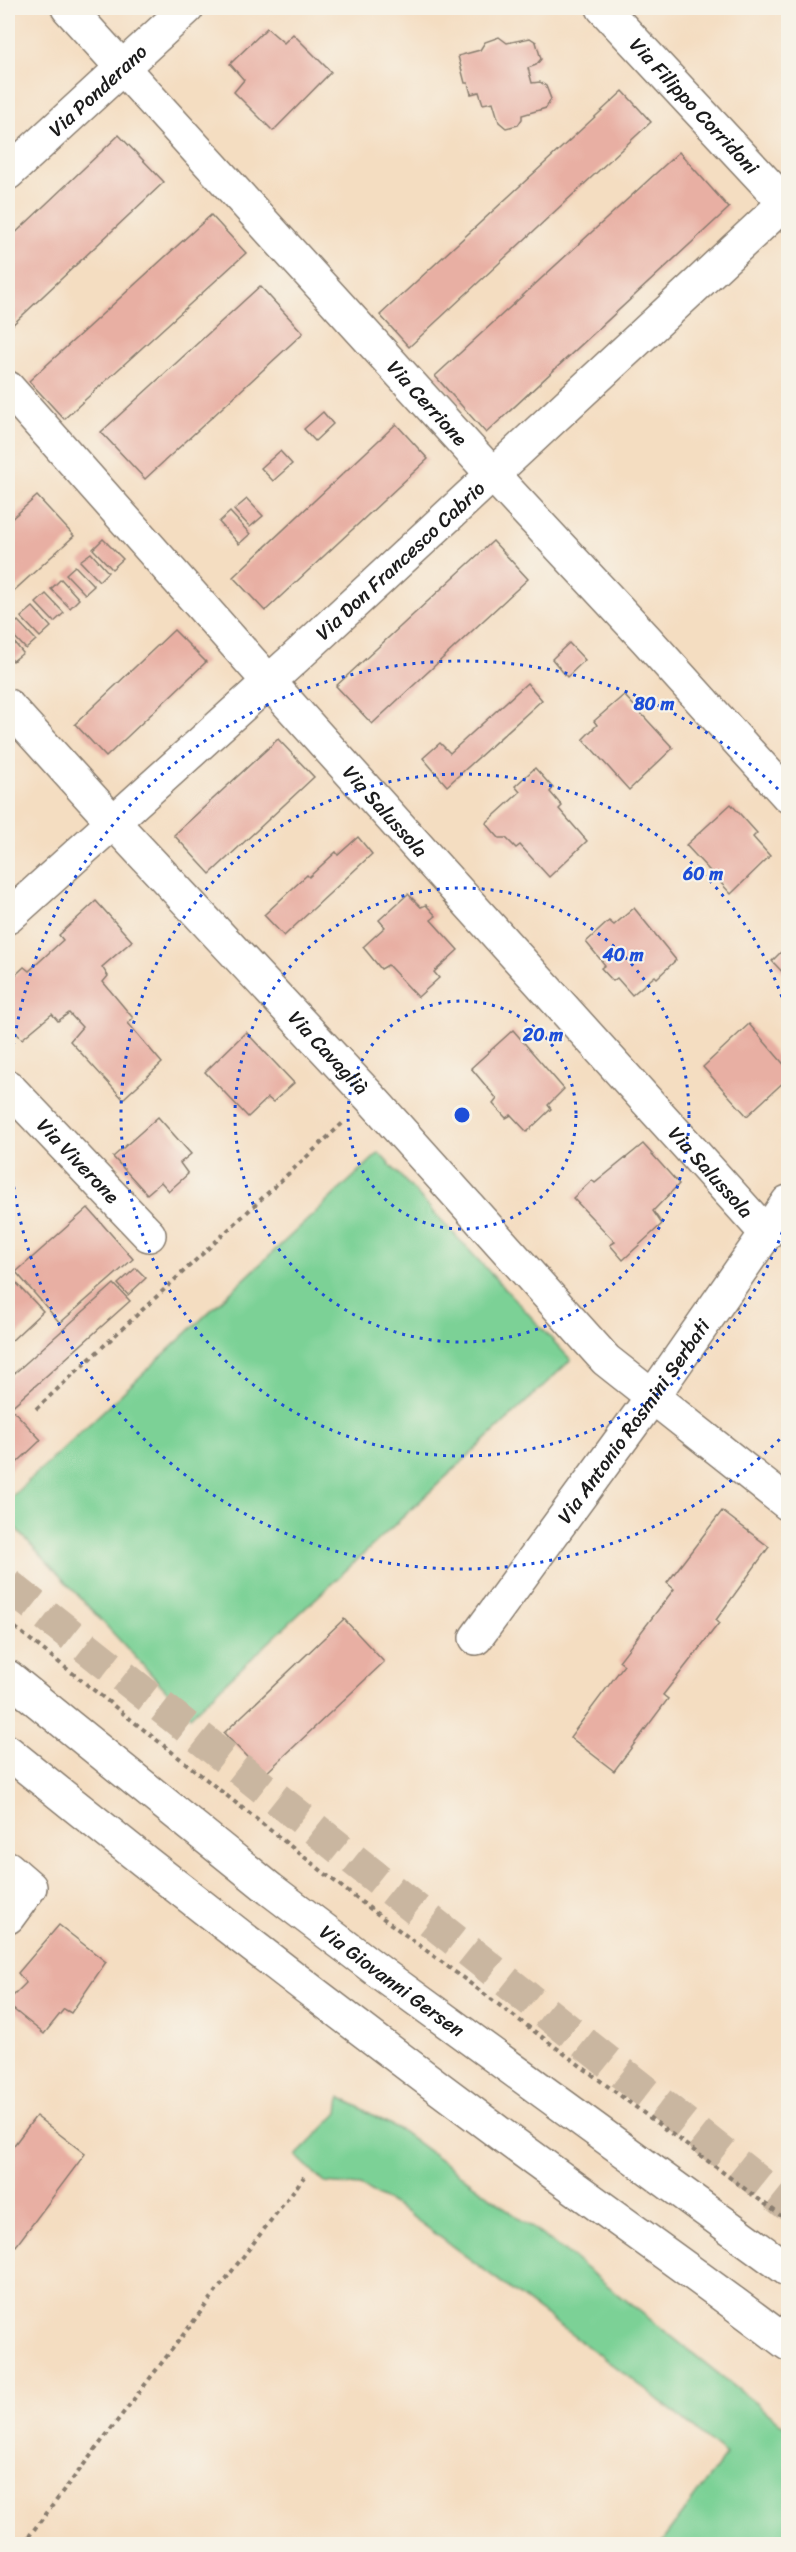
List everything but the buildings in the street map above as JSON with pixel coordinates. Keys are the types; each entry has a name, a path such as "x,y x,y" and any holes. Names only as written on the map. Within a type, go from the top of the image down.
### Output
{"street":[{"name":"Via Cerrione","path":"68,8 789,796"},
{"name":"Via Ponderano","path":"8,173 187,8"},
{"name":"Via Filippo Corridoni","path":"603,8 787,201"},
{"name":"Via Don Francesco Cabrio","path":"8,916 269,682 787,201"},
{"name":"Via Salussola","path":"8,388 269,682 766,1233"},
{"name":"Via Cavaglià","path":"8,706 370,1097 606,1360 789,1504"},
{"name":"Via Viverone","path":"8,1087 149,1235"},
{"name":"Via Antonio Rosmini Serbati","path":"476,1638 653,1396 789,1203"},
{"name":"Via Giovanni Gersen","path":"8,1677 279,1896 435,2013 789,2270"},
{"path":"8,1752 359,2028 789,2344"},
{"path":"8,1917 19,1878"}],"path":[{"path":"36,1409 370,1097"},
{"path":"8,1622 352,1895 789,2221"},
{"path":"24,2544 304,2177"}],"green space":[{"path":"379,1153 571,1360 190,1716 8,1520 8,1500"},
{"path":"340,2097 400,2130 573,2258 788,2429 788,2544 660,2544 726,2455 645,2389 406,2212 360,2186 325,2183 296,2156 338,2113"}],"tunnel":[{"path":"8,1585 788,2205"}]}
